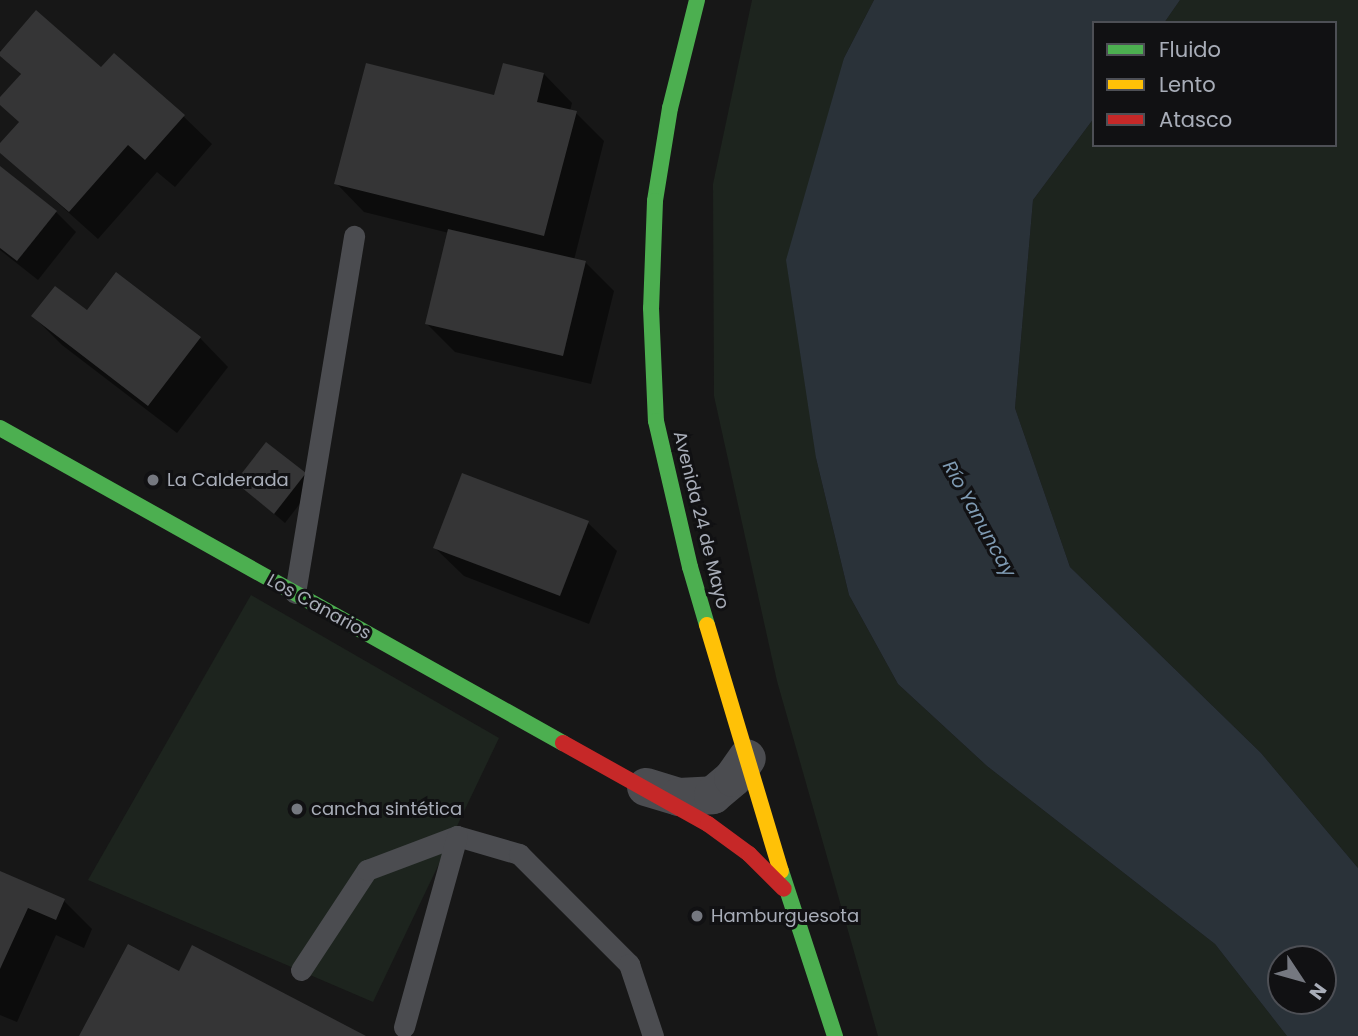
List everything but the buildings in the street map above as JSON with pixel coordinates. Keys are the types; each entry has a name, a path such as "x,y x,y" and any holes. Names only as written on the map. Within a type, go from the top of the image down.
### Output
{"main road":[{"name":"Avenida 24 de Mayo","path":"697,0 670,108 655,201 651,308 656,421 690,567 788,893 835,1036"},
{"name":"Los Canarios","path":"0,428 708,824 749,854 788,893"}],"street":[{"name":"Los Canarios","path":"637,785 679,797 713,795 733,778 747,758"}],"lane":[{"path":"295,593 354,236"},
{"path":"404,1027 457,836"},
{"path":"301,970 367,870 457,836 519,854 629,964 653,1036"}],"shaded area":[{"path":"752,0 874,0 844,58 816,458 849,595 898,684 987,766 1215,944 1267,1010 1267,1015 1271,1015 1287,1036 878,1036 777,681 714,396 713,184"},
{"path":"1180,0 1358,0 1358,868 1261,753 1070,567 1015,408 1033,200 1092,121 1092,147 1337,147 1337,21 1165,21"},
{"name":"cancha sintética","path":"251,595 499,738 373,1002 88,880"}],"water":[{"name":"Río Yanuncay","path":"874,0 1180,0 1165,21 1092,21 1092,121 1033,200 1015,408 1070,567 1261,753 1358,868 1358,1036 1287,1036 1271,1015 1337,1015 1337,945 1267,945 1267,1010 1215,944 987,766 898,684 849,595 816,458 786,260 844,58"}],"traffic: fast":[{"path":"697,0 670,108 655,201 651,308 656,421 690,567 707,625"},
{"path":"0,428 563,743"},
{"path":"781,871 835,1036"}],"traffic: slow":[{"path":"707,625 781,871"}],"traffic: jam":[{"path":"563,743 708,824 749,854 784,889"}],"place":[{"name":"La Calderada","path":"153,480"},
{"name":"cancha sintética","path":"297,809"},
{"name":"Hamburguesota","path":"697,916"}]}
